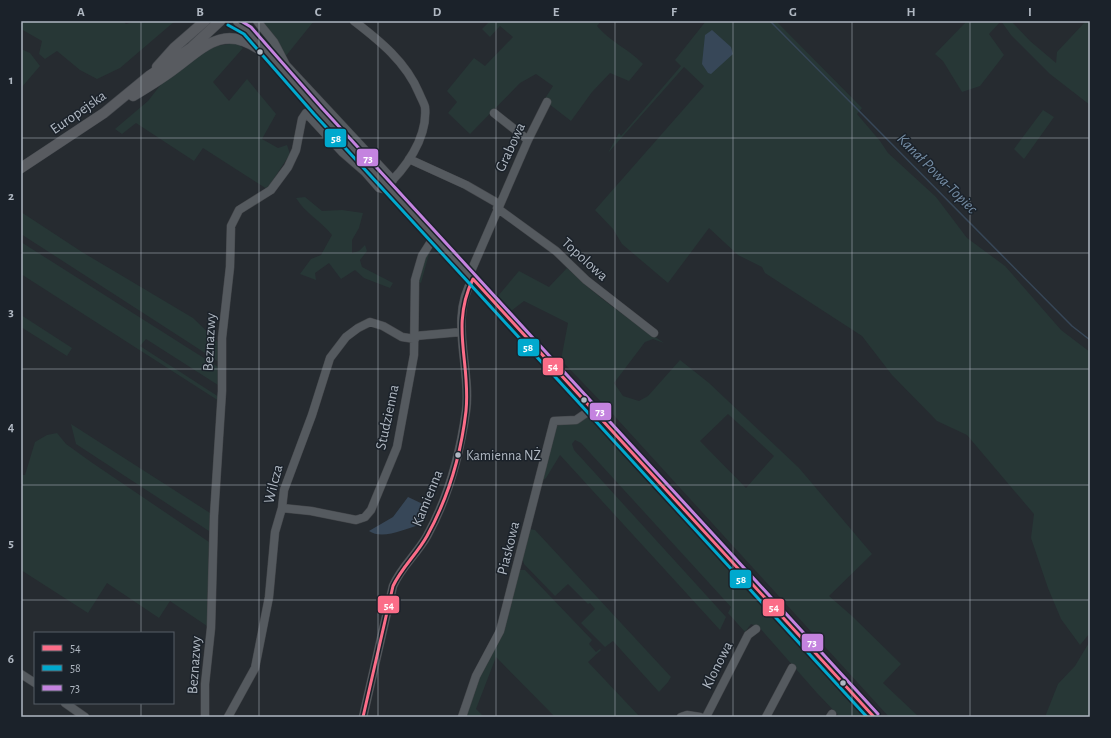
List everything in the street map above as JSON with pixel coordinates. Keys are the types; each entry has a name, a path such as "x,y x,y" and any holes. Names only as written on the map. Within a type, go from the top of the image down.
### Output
{"main road":[{"path":"238,21 271,58 390,182 434,237 874,717"},
{"name":"Europejska","path":"21,168 70,137 113,106 149,76 191,48 213,23"},
{"path":"113,106 158,81 206,46 220,39 233,38 243,40 271,58"}],"street":[{"path":"257,21 274,42 286,65 390,182 409,159 417,145 424,122 425,106 417,88 401,63 390,51 354,21"},
{"name":"Grabowa","path":"498,206 547,102"},
{"name":"Beznazwy","path":"205,717 205,684 211,628 214,516 222,391 222,338 230,267 230,233 233,220 242,208 271,190 288,167 296,150 302,119 306,113 342,152 365,172 379,188 383,189 390,182"},
{"path":"494,113 528,140"},
{"name":"Topolowa","path":"409,159 466,185 498,206 556,251 586,280 654,333"},
{"path":"471,276 472,269 498,206"},
{"name":"Studzienna","path":"282,508 311,511 356,520 368,514 397,447 414,355 415,280 422,256 434,237"},
{"name":"Kamienna","path":"363,717 393,586 402,569 428,533 452,477 467,404 461,332 471,276"},
{"name":"Wilcza","path":"228,717 255,668 269,597 275,532 282,508 284,490 312,416 326,365 333,352 352,332 370,322 383,326 402,337 461,332"},
{"name":"Piaskowa","path":"462,717 476,676 497,639 504,620 554,421 576,420 592,409"},
{"name":"Klonowa","path":"706,717 748,635 756,629"},
{"path":"766,717 792,668"},
{"path":"21,674 34,682"},
{"path":"66,704 85,717"},
{"path":"681,717 686,715 700,717"}],"shaded area":[{"path":"21,21 123,21 126,24 136,21 175,21 120,68 97,79 80,70 57,51 45,59 39,54 42,41 21,29"},
{"path":"260,21 314,21 285,57 276,39"},
{"path":"490,21 601,21 597,26 602,32 643,64 629,81 610,73 592,92 571,121 544,100 553,86 536,74 520,83 470,134 448,113 457,102 447,91 474,58 485,66 513,37 500,26 490,37 482,29"},
{"path":"706,21 776,21 862,108 857,114 880,141 888,153 936,197 967,238 1005,266 1061,330 1090,352 1090,633 1080,645 1061,619 1048,588 1031,538 1034,514 967,435 937,421 892,375 862,336 765,273 762,267 738,255 709,228 668,283 622,244 613,229 595,210 704,86 684,67 608,153 619,133 621,136 681,66 675,60"},
{"path":"967,21 1001,21 989,34 1004,55 980,86 962,92 943,61 935,54"},
{"path":"1001,21 1011,21 1030,41 1056,63 1057,52 1086,21 1090,21 1090,105 1050,74 1011,35"},
{"path":"236,43 243,48 213,82 229,101 247,79 276,114 262,139 278,148 287,145 290,154 267,189 203,148 194,161 136,123 122,134 115,129 148,101 162,83 204,52 216,46"},
{"path":"21,49 30,53 40,66 21,88"},
{"path":"1043,110 1054,117 1024,159 1014,149"},
{"path":"305,197 322,211 342,210 363,213 359,228 352,240 352,253 359,251 365,245 367,251 360,260 362,267 393,283 390,288 364,278 355,270 341,279 329,263 315,273 316,280 300,274 311,259 321,255 332,235 304,208 296,198"},
{"path":"21,212 82,252 193,318 219,343 219,362 21,234"},
{"path":"21,242 218,367 218,385 146,339 140,346 219,397 219,401 21,274"},
{"path":"433,245 465,277 465,282 433,248 430,250 421,283 419,282 422,264 430,248"},
{"path":"567,268 578,279 626,317 664,343 653,339 645,342 614,383 623,396 639,401 648,396 680,360 709,383 799,468 872,554 829,596 852,616 901,664 883,683 919,717 889,717 608,409 561,360 568,323 524,301 511,311 498,296 519,271 549,287","holes":["728,414 774,456 746,488 700,441"]},
{"path":"21,315 72,348 67,356 21,327"},
{"path":"591,415 866,717 840,717 759,627 751,624 745,632 728,613 731,607 581,443 575,440 572,444 574,450 726,617 720,630 560,455 546,478 541,482 555,427 582,420"},
{"path":"71,424 210,513 209,531 76,444"},
{"path":"57,433 66,444 91,462 209,542 207,626 170,601 159,618 107,583 88,613 21,570 21,475 25,475 35,442 47,435"},
{"path":"529,529 535,530 671,677 659,692 613,641 605,647 581,623 595,609 590,603 588,604 568,584 555,596 524,564 522,557"},
{"path":"519,570 525,570 592,640 589,644 596,652 600,649 601,650 588,662 640,717 555,717 496,657 476,709 484,717 464,717"},
{"path":"1090,641 1090,717 1045,717 1058,684 1075,666"}],"water":[{"path":"712,30 731,47 733,54 711,74 708,73 702,64 705,35"},
{"path":"408,497 427,506 419,525 387,534 369,531 393,517"}],"waterway":[{"name":"Kanał Powa-Topiec","path":"770,21 1072,326 1090,340"}],"transit line":[{"name":"73","path":"241,21 251,27 322,108 878,714"},
{"name":"58","path":"228,25 244,34 314,114 867,717"},
{"name":"54","path":"473,279 874,717"},
{"name":"54","path":"363,717 393,586 427,536 447,491 457,459 464,427 467,393 462,329 463,313 466,296 473,279"}],"place":[{"name":"Kamienna NŻ","path":"458,455"}]}
